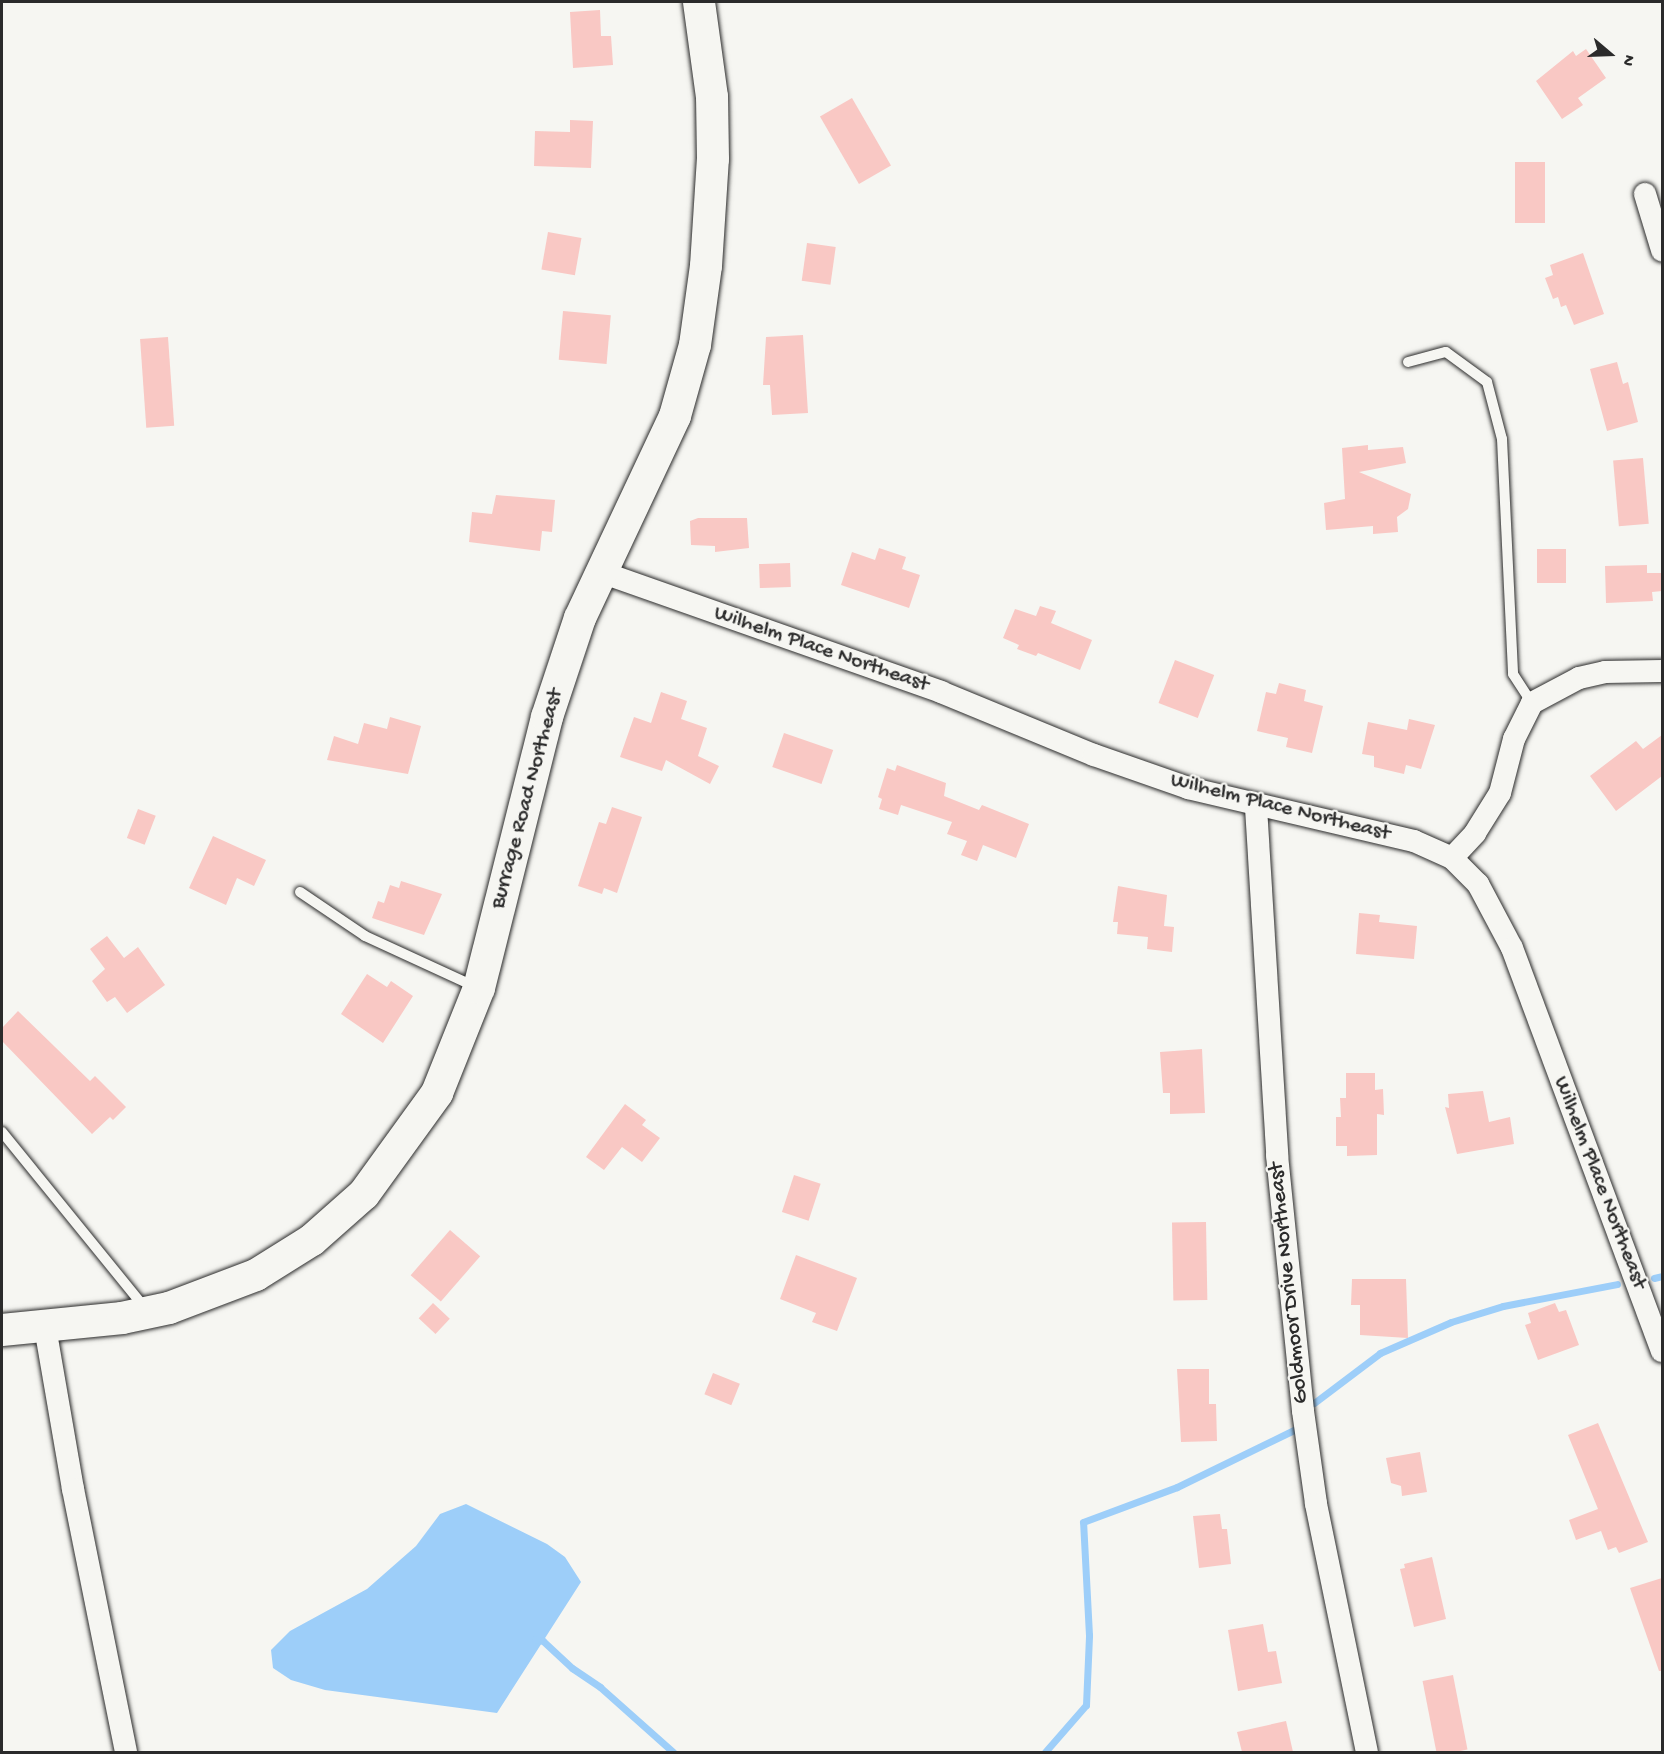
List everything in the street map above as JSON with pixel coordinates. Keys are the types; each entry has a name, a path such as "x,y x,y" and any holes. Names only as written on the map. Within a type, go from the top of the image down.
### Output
{"street":[{"name":"Burrage Road Northeast","path":"2,1330 45,1327 148,1312 256,1275 312,1240 364,1194 437,1093 479,988 546,717 580,618 675,416 695,345 706,266 713,159 712,97 699,2"},
{"path":"1645,194 1662,250"},
{"name":"Wilhelm Place Northeast","path":"601,572 942,692 1094,755 1256,807 1414,842 1452,858 1478,884 1512,948 1662,1351"},
{"path":"1452,858 1475,833 1500,792 1514,739 1532,703 1579,678 1605,672 1662,671"},
{"name":"Goldmoor Drive Northeast","path":"1256,807 1277,1155 1303,1412 1316,1504 1367,1752"},
{"path":"45,1327 73,1489 126,1752"}],"lane":[{"path":"1408,362 1446,351 1487,382 1502,439 1513,674 1532,703"},
{"path":"300,892 365,936 479,988"},
{"path":"2,1132 148,1312"}],"water":[{"path":"466,1504 547,1544 565,1557 581,1582 497,1713 325,1690 291,1680 273,1668 271,1650 290,1631 367,1589 416,1546 440,1514"}],"building":[{"path":"600,10 601,36 611,36 613,65 573,68 570,12"},
{"path":"1586,49 1606,78 1578,98 1583,105 1562,119 1536,81 1573,51 1576,56"},
{"path":"852,98 891,166 859,184 820,116"},
{"path":"570,120 593,121 591,168 534,166 535,131 570,132"},
{"path":"1515,162 1545,162 1545,223 1515,223"},
{"path":"548,232 581,238 575,275 541,269"},
{"path":"807,243 836,247 830,285 802,281"},
{"path":"1583,253 1604,314 1574,325 1566,305 1561,307 1558,297 1553,299 1545,278 1553,275 1550,265"},
{"path":"563,311 611,315 607,364 559,360"},
{"path":"803,335 808,413 772,415 770,385 763,385 766,337"},
{"path":"168,337 174,426 146,428 140,339"},
{"path":"1617,362 1623,384 1628,382 1638,422 1607,431 1590,369"},
{"path":"1368,445 1368,450 1403,447 1406,463 1359,472 1411,494 1408,509 1397,517 1398,532 1373,534 1373,526 1326,530 1324,503 1345,499 1342,448"},
{"path":"1643,458 1649,524 1619,526 1613,461"},
{"path":"496,495 555,500 552,532 542,531 540,551 469,542 472,512 492,514"},
{"path":"698,518 747,518 749,548 715,552 715,546 691,545 690,521"},
{"path":"879,548 906,557 902,569 920,575 909,608 841,585 852,552 875,560"},
{"path":"1537,549 1566,549 1566,583 1537,583"},
{"path":"790,563 791,587 760,588 759,564"},
{"path":"1647,565 1647,573 1662,573 1662,591 1652,592 1653,601 1606,603 1605,566"},
{"path":"1040,606 1056,611 1051,623 1092,640 1080,670 1038,653 1036,656 1017,649 1019,645 1003,638 1015,609 1036,616"},
{"path":"1175,660 1214,675 1198,718 1159,703"},
{"path":"1279,683 1306,690 1304,701 1323,706 1312,753 1286,747 1288,738 1257,731 1266,692 1276,694"},
{"path":"661,692 687,701 681,719 707,728 698,756 719,766 710,784 666,760 662,771 620,757 634,717 651,723"},
{"path":"390,717 421,726 408,774 327,760 334,736 358,744 364,723 387,729"},
{"path":"1409,719 1435,725 1421,769 1406,765 1404,774 1374,767 1374,756 1362,754 1368,722 1407,730"},
{"path":"784,733 833,750 821,784 772,767"},
{"path":"1662,735 1662,776 1616,811 1590,776 1636,741 1643,749"},
{"path":"897,765 946,783 944,796 979,810 982,805 1029,824 1016,858 983,845 977,861 961,855 967,841 947,834 952,822 901,805 898,815 879,809 882,799 878,797 887,768 895,771"},
{"path":"612,807 642,817 617,893 604,888 602,894 578,886 599,822 606,824"},
{"path":"138,809 156,816 145,845 127,838"},
{"path":"213,836 266,860 254,886 237,878 226,905 189,888"},
{"path":"401,881 442,894 424,935 372,918 378,901 384,903 390,885 399,888"},
{"path":"1118,886 1167,895 1164,926 1174,927 1172,952 1147,949 1148,937 1117,934 1118,922 1113,922"},
{"path":"1359,913 1380,915 1379,922 1417,926 1414,959 1356,954"},
{"path":"107,936 124,958 138,947 165,985 127,1013 115,997 107,1002 92,981 105,969 90,949"},
{"path":"367,974 387,987 391,981 413,996 383,1043 341,1014"},
{"path":"18,1011 90,1081 95,1076 126,1107 113,1120 110,1117 92,1134 2,1041 2,1028"},
{"path":"1202,1049 1205,1113 1170,1114 1170,1093 1163,1093 1160,1052"},
{"path":"1346,1073 1375,1073 1375,1090 1383,1089 1384,1115 1377,1114 1377,1155 1347,1156 1347,1146 1336,1146 1336,1117 1341,1117 1340,1098 1346,1098"},
{"path":"1483,1091 1489,1122 1510,1117 1514,1144 1457,1154 1445,1107 1449,1108 1448,1094"},
{"path":"625,1104 646,1120 642,1125 660,1138 642,1162 622,1147 604,1170 586,1157"},
{"path":"794,1175 821,1184 809,1221 782,1212"},
{"path":"1206,1222 1207,1300 1173,1301 1172,1223"},
{"path":"450,1230 480,1256 441,1302 411,1275"},
{"path":"796,1255 857,1278 837,1331 812,1322 816,1313 780,1299"},
{"path":"1352,1279 1406,1279 1408,1338 1360,1335 1360,1305 1351,1305"},
{"path":"433,1303 450,1319 435,1334 419,1318"},
{"path":"1555,1303 1559,1312 1566,1310 1579,1345 1538,1360 1525,1325 1531,1323 1528,1313"},
{"path":"1177,1369 1209,1369 1209,1404 1216,1404 1217,1441 1181,1442"},
{"path":"713,1373 740,1384 731,1405 704,1394"},
{"path":"1598,1423 1648,1542 1619,1553 1616,1547 1608,1550 1601,1531 1576,1540 1569,1520 1598,1509 1568,1435"},
{"path":"1420,1452 1427,1492 1402,1496 1401,1486 1391,1483 1386,1458"},
{"path":"1220,1514 1222,1529 1227,1529 1231,1564 1199,1568 1193,1516"},
{"path":"1432,1557 1446,1619 1414,1627 1400,1569 1405,1568 1404,1564"},
{"path":"1662,1578 1662,1671 1659,1671 1630,1588"},
{"path":"1263,1624 1268,1652 1276,1651 1282,1683 1238,1691 1228,1630"},
{"path":"1453,1675 1468,1750 1436,1752 1423,1681"},
{"path":"1286,1721 1293,1752 1242,1752 1237,1732"}],"waterway":[{"path":"1654,1278 1662,1276"},
{"path":"1314,1403 1380,1353 1451,1322 1503,1306 1617,1284"},
{"path":"1045,1752 1086,1705 1089,1635 1083,1522 1177,1487 1294,1430"},
{"path":"535,1639 543,1641 572,1668 600,1687 673,1752"}]}
